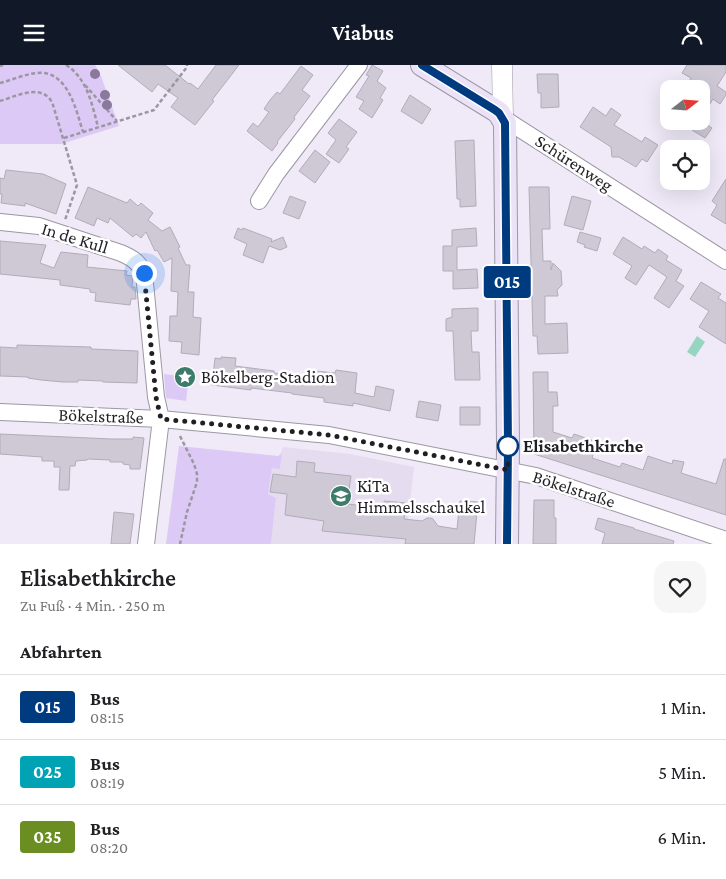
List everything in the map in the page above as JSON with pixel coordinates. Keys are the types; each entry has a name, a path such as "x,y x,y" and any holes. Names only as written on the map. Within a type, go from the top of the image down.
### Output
{"main road":[{"name":"Schürenweg","path":"422,65 495,110 503,119"},
{"path":"503,119 505,127 507,544"}],"street":[{"path":"259,201 276,174 359,65"},
{"path":"502,65 503,119"},
{"name":"Schürenweg","path":"503,119 726,261"},
{"name":"In de Kull","path":"0,222 39,226 120,253 132,258 139,264 144,273 156,397 168,419 146,544"},
{"name":"Bökelstraße","path":"0,412 168,419 329,435 536,476 726,541"}],"path":[{"path":"66,65 72,69 117,121"},
{"path":"64,138 154,110 187,65"},
{"path":"0,83 36,73 45,73 53,76 63,83 69,93 83,132"},
{"path":"84,83 98,127"},
{"path":"0,101 32,91 49,97 53,105 77,185 61,233"},
{"path":"168,419 182,439 197,474 197,482 187,512 180,544"}],"shaded area":[{"path":"0,65 95,65 101,76 119,126 61,144 0,144"},
{"path":"697,336 705,342 695,357 687,352"},
{"path":"164,374 189,377 186,401 166,398"},
{"path":"179,446 278,456 281,454 283,447 280,469 272,468 268,494 276,498 271,544 166,544"},
{"name":"KiTa Himmelsschaukel","path":"283,447 350,454 414,467 405,544 271,544 276,498 268,494 272,467 280,469"}],"building":[{"path":"118,65 165,65 198,89 216,65 239,65 195,125 171,107 178,98 158,84 152,92"},
{"path":"372,65 383,71 377,81 386,88 380,98 383,100 372,118 359,109 364,101 356,97 369,76 366,75"},
{"path":"687,65 726,65 726,72 717,86 726,92 726,95 720,104 713,99 710,104 710,80 690,80 691,78 682,73"},
{"path":"301,66 313,75 302,90 310,96 272,151 247,131 253,123 258,127 269,112 264,109 270,100 277,92 280,94"},
{"path":"537,74 558,74 559,107 541,108 541,93 538,93"},
{"path":"410,95 431,109 422,124 401,111"},
{"path":"593,107 606,116 611,108 621,115 614,125 642,142 645,137 658,145 647,162 642,159 636,167 619,157 612,157 611,147 580,127"},
{"path":"339,119 357,132 346,147 349,149 339,163 326,154 336,140 328,133"},
{"path":"710,127 712,128 705,138 692,130 710,130"},
{"path":"474,140 476,206 460,207 460,199 457,199 455,141"},
{"path":"315,150 330,162 315,183 299,171"},
{"path":"6,170 43,174 66,184 56,214 25,203 25,206 1,203 0,178 4,179"},
{"path":"726,179 726,224 711,215 717,205 712,201"},
{"path":"88,187 127,203 130,199 138,206 141,203 153,213 148,220 162,231 170,227 186,265 190,265 188,292 194,292 193,317 201,318 199,355 181,353 182,342 169,341 170,316 177,316 178,292 171,291 172,258 164,262 157,250 155,251 146,232 141,238 136,234 133,237 110,218 108,223 97,218 94,226 75,218"},
{"path":"529,187 549,187 550,229 542,229 543,261 551,261 551,270 553,263 561,271 562,285 557,290 558,296 545,296 545,324 567,323 568,353 538,354 537,336 533,336"},
{"path":"290,196 306,202 299,219 283,213"},
{"path":"572,196 591,201 583,230 564,225"},
{"path":"238,228 242,230 243,228 272,239 271,242 283,237 287,247 280,250 269,246 263,263 243,255 247,244 234,238"},
{"path":"476,228 477,246 457,247 457,270 477,269 478,288 453,289 453,271 443,271 443,246 452,246 452,230"},
{"path":"580,232 601,238 597,251 584,247 585,245 577,242"},
{"path":"623,237 642,249 644,246 655,253 658,249 668,256 666,260 682,270 676,281 684,286 669,308 654,298 667,277 649,265 636,285 625,278 632,266 613,254"},
{"path":"0,241 46,245 40,263 54,268 61,252 88,255 87,267 127,271 126,275 133,276 132,287 135,287 136,299 131,299 130,305 95,301 96,293 90,292 90,289 60,285 60,280 0,274"},
{"path":"701,282 721,294 718,298 726,303 726,344 699,327 709,311 690,299"},
{"path":"478,308 478,331 471,331 472,352 479,352 480,380 455,380 453,331 446,331 446,319 452,317 452,309"},
{"path":"17,345 91,347 91,349 138,351 137,383 78,380 78,382 63,382 28,377 0,376 0,347 17,348"},
{"path":"221,357 236,358 235,366 315,378 316,371 335,373 336,370 357,373 355,393 374,397 376,386 394,390 390,411 353,403 353,406 324,402 324,398 292,393 212,385 215,358 221,359"},
{"path":"533,372 548,372 548,392 557,392 558,406 553,406 553,432 572,438 574,434 597,442 592,458 620,467 622,463 643,470 648,456 672,464 673,460 684,462 681,473 716,484 724,459 726,459 726,515 534,454"},
{"path":"419,401 441,405 438,421 416,417"},
{"path":"460,407 480,407 480,425 460,425"},
{"path":"0,434 112,439 144,438 140,469 130,469 130,465 123,464 123,462 110,462 110,460 88,459 76,461 75,466 70,466 69,490 59,490 60,467 54,467 54,461 42,461 42,457 0,454"},
{"path":"297,461 315,463 314,472 351,476 347,504 384,508 384,501 406,503 404,519 422,521 431,518 438,526 457,529 460,501 478,502 474,544 405,544 406,539 322,531 324,521 285,515 287,494 270,492 273,474 296,477"},
{"path":"534,500 554,500 556,544 533,544"},
{"path":"114,512 134,514 130,544 111,544"},
{"path":"598,518 674,541 673,544 602,544 605,533 595,529"}],"bus line":[{"name":"015","path":"422,65 495,110 505,123 507,544"}],"place":[{"name":"Bökelberg-Stadion","path":"185,377"},
{"name":"Elisabethkirche","path":"508,446"},
{"name":"KiTa Himmelsschaukel","path":"341,496"}],"route":[{"path":"144,273 156,397 161,419 329,435 508,470 508,446"}]}
